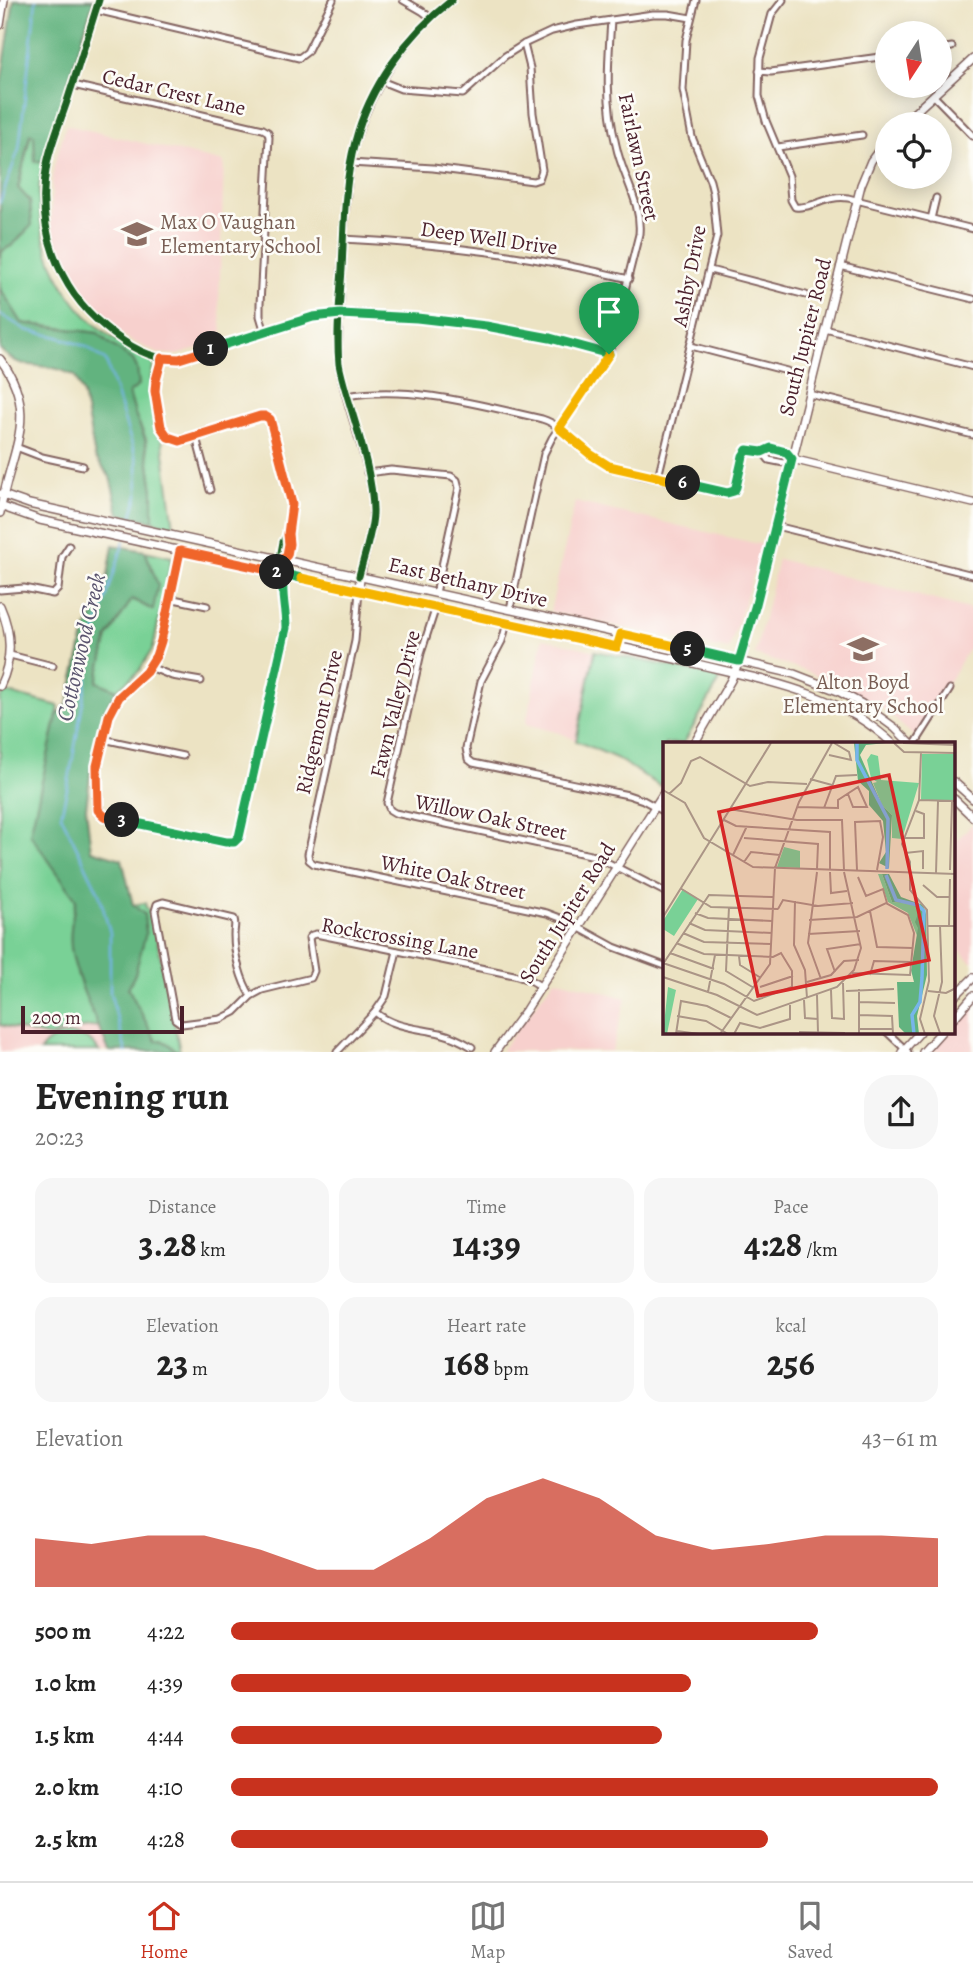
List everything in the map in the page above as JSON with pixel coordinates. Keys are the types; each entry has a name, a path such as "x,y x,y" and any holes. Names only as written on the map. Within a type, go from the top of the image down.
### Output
{"main road":[{"path":"0,25 4,0"},
{"path":"359,590 359,576 373,514 368,473 340,364 343,239 351,163 364,115 381,81 408,43 452,0"},
{"path":"952,78 973,59"},
{"path":"915,112 930,98"},
{"name":"South Jupiter Road","path":"695,742 739,661 776,526 857,201 865,173 875,156"},
{"path":"0,359 12,377 20,403 22,424 1,495 0,513"},
{"path":"792,459 973,503"},
{"name":"East Bethany Drive","path":"1,495 29,504 794,674 823,684 862,704 911,742"},
{"name":"East Bethany Drive","path":"0,506 29,517 734,673 819,697 856,714 893,742"},
{"path":"283,559 284,574"},
{"path":"433,607 436,593"},
{"path":"507,623 510,609"},
{"path":"0,686 10,655 9,633 1,610"},
{"path":"617,647 621,634"},
{"path":"856,714 862,704"},
{"path":"956,786 973,799"},
{"name":"South Jupiter Road","path":"495,1052 542,987 663,795"},
{"path":"956,801 973,817"},
{"path":"956,996 973,978"},
{"path":"956,1016 973,996"},
{"path":"905,1051 918,1034"},
{"path":"923,1052 939,1034"}],"street":[{"path":"99,0 51,151 44,183 45,216 52,251 68,285 80,303 113,334 145,353 162,358 182,358 313,317 340,314 417,318 486,326 550,338 609,354"},
{"path":"96,10 299,58 307,52 333,0"},
{"path":"403,0 431,18"},
{"name":"Ashby Drive","path":"658,478 717,236 715,202 710,181 692,137 683,90 684,53 696,0"},
{"path":"783,0 772,14 760,58 759,96 766,121 789,176 791,200 795,207 804,208 830,198 841,197 973,229"},
{"path":"381,81 401,89 463,94 505,56 541,36 565,28 661,13 691,18"},
{"name":"Fairlawn Street","path":"510,609 544,454 609,354 638,240 640,219 636,201 618,157 609,111 607,83 611,20"},
{"path":"351,163 433,168 537,180 542,170 533,113 530,68 524,44"},
{"path":"759,71 771,72 875,58"},
{"name":"Cedar Crest Lane","path":"72,85 268,132 270,137 260,304 265,333"},
{"path":"936,98 973,135"},
{"path":"778,147 862,135"},
{"path":"931,219 936,198"},
{"name":"Deep Well Drive","path":"343,239 432,245 516,255 629,279"},
{"path":"840,266 973,299"},
{"path":"710,270 806,295"},
{"path":"825,329 973,367"},
{"path":"691,346 787,371"},
{"path":"162,358 155,391 162,430 173,440 195,437 260,416 271,421 292,504 288,534 281,553 283,559"},
{"path":"347,396 371,392 447,398 542,419 559,428 600,461 620,469 724,493 731,493 736,487 744,453 750,449 762,452 769,460 783,464 792,459 786,452 771,448 762,452"},
{"path":"808,394 973,435"},
{"path":"195,437 210,490"},
{"path":"16,447 49,459 83,466"},
{"path":"368,473 382,470 402,471 451,476 457,481 459,488 436,593"},
{"path":"776,526 973,575"},
{"path":"0,590 24,588 54,594 58,589 62,557 69,545"},
{"path":"180,551 161,641 150,667 114,704 109,716 96,777 98,810 102,815 226,842 234,842 241,834 286,628 282,595 284,574"},
{"name":"Ridgemont Drive","path":"309,860 308,854 355,641 359,590"},
{"path":"169,598 207,606"},
{"name":"Fawn Valley Drive","path":"388,808 403,729 433,607"},
{"path":"507,623 502,642 481,681 465,752 468,759 474,763 628,794 663,811"},
{"path":"10,655 53,666"},
{"path":"150,667 172,677 201,681"},
{"path":"914,742 950,689"},
{"path":"898,742 904,736"},
{"path":"103,739 183,757"},
{"name":"Willow Oak Street","path":"388,808 395,813 584,853 602,859 663,891"},
{"name":"White Oak Street","path":"309,860 314,864 547,913 614,947 663,965"},
{"name":"Rockcrossing Lane","path":"251,996 243,983 234,937 235,920 229,916 163,902 157,904 155,911 179,1023 221,1019 235,1012 251,996 270,988 311,978 314,971 309,942 312,935 316,934 514,975 542,987"},
{"path":"337,1052 375,1012 386,996 397,951"},
{"path":"956,1000 962,1008"},
{"path":"375,1012 398,1025 442,1033 472,1046"},
{"path":"889,1034 905,1051"}],"shaded area":[{"name":"Max O Vaughan Elementary School","path":"66,125 224,162 219,302 223,341 177,355 157,353 130,340 111,326 80,294 61,260 51,224 54,166"},
{"path":"575,502 763,545 729,650 550,612"},
{"name":"Alton Boyd Elementary School","path":"778,559 973,610 973,642 915,737 882,708 852,691 806,671 755,655"},
{"path":"543,638 595,651 576,741 563,734 526,724"},
{"path":"973,823 973,963 956,947 956,841"},
{"path":"555,979 626,998 612,1051 501,1051"},
{"path":"973,1006 973,1051 928,1051 944,1034 956,1034 956,1023"},
{"path":"0,1025 50,1037 63,1031 98,1026 109,1051 0,1052"}],"green space":[{"path":"14,0 94,0 43,163 35,161 34,135 30,134 18,188 30,201 32,225 13,245 3,250 0,258 0,90"},
{"path":"31,133 34,135 35,161 43,163 39,195 42,228 59,277 88,318 130,349 155,361 151,376 156,429 162,438 174,527 153,521 153,491 146,439 129,393 139,385 133,360 98,333 22,323 0,288 0,258 3,250 13,245 18,189"},
{"path":"0,288 22,323 98,333 133,360 139,385 129,393 145,439 153,491 153,521 119,514 110,477 95,457 83,394 75,376 56,369 18,362 0,349"},
{"path":"113,545 145,551 158,585 153,610 132,599 108,637 97,682 117,690 104,711 91,769 86,808 91,850 122,859 133,905 144,914 146,933 135,974 128,988 156,1041 161,1040 177,1051 109,1051 87,1000 71,948 76,899 30,834 57,716 68,703 85,631 100,602 108,575"},
{"path":"145,551 172,557 153,648 139,671 117,690 97,682 108,637 132,599 152,610 157,585"},
{"path":"595,651 717,676 720,680 685,742 663,742 663,780 660,786 616,758 576,741"},
{"path":"5,692 59,706 31,834 76,899 71,931 72,953 81,985 98,1026 63,1031 50,1037 0,1025 0,699"},
{"path":"145,903 152,915 180,1051 161,1040 156,1042 128,988 135,974 144,915 133,905"},
{"path":"70,1034 87,1039 99,1051 40,1051 53,1039"}],"waterway":[{"name":"Cottonwood Creek","path":"0,202 19,149 36,0"},
{"name":"Cottonwood Creek","path":"0,314 26,330 87,347 106,361 137,461 138,495 130,522"},
{"name":"Cottonwood Creek","path":"124,541 95,634 61,815 99,893 110,933 110,992 126,1052"}],"cycle path":[{"path":"99,0 52,146 44,187 47,232 62,274 74,294 88,311 122,340 151,355 172,359 313,317 340,314"},
{"path":"359,576 369,537 373,500 368,469 339,364 339,316 349,173 361,122 380,82 405,46 452,0"},
{"path":"162,358 155,391 161,427 168,437 179,441 260,416 270,419 292,504 289,530 281,553 283,559 288,547 288,534"}],"place":[{"name":"Max O Vaughan Elementary School","path":"137,234"},
{"name":"Alton Boyd Elementary School","path":"863,649"}],"route":[{"path":"609,354 531,333 486,326 417,318 327,314 182,358 162,358 155,391 161,427 173,440 180,441 260,416 270,419 292,504 289,544 287,555 283,559 284,574 180,551 156,656 146,672 119,697 107,721 97,766 98,810 107,817 226,842 234,842 239,837 286,628 282,595 284,574 617,647 621,634 739,661 792,459 786,452 771,448 762,452 747,450 743,456 736,487 731,493 620,469 600,461 559,428 609,354"}]}
